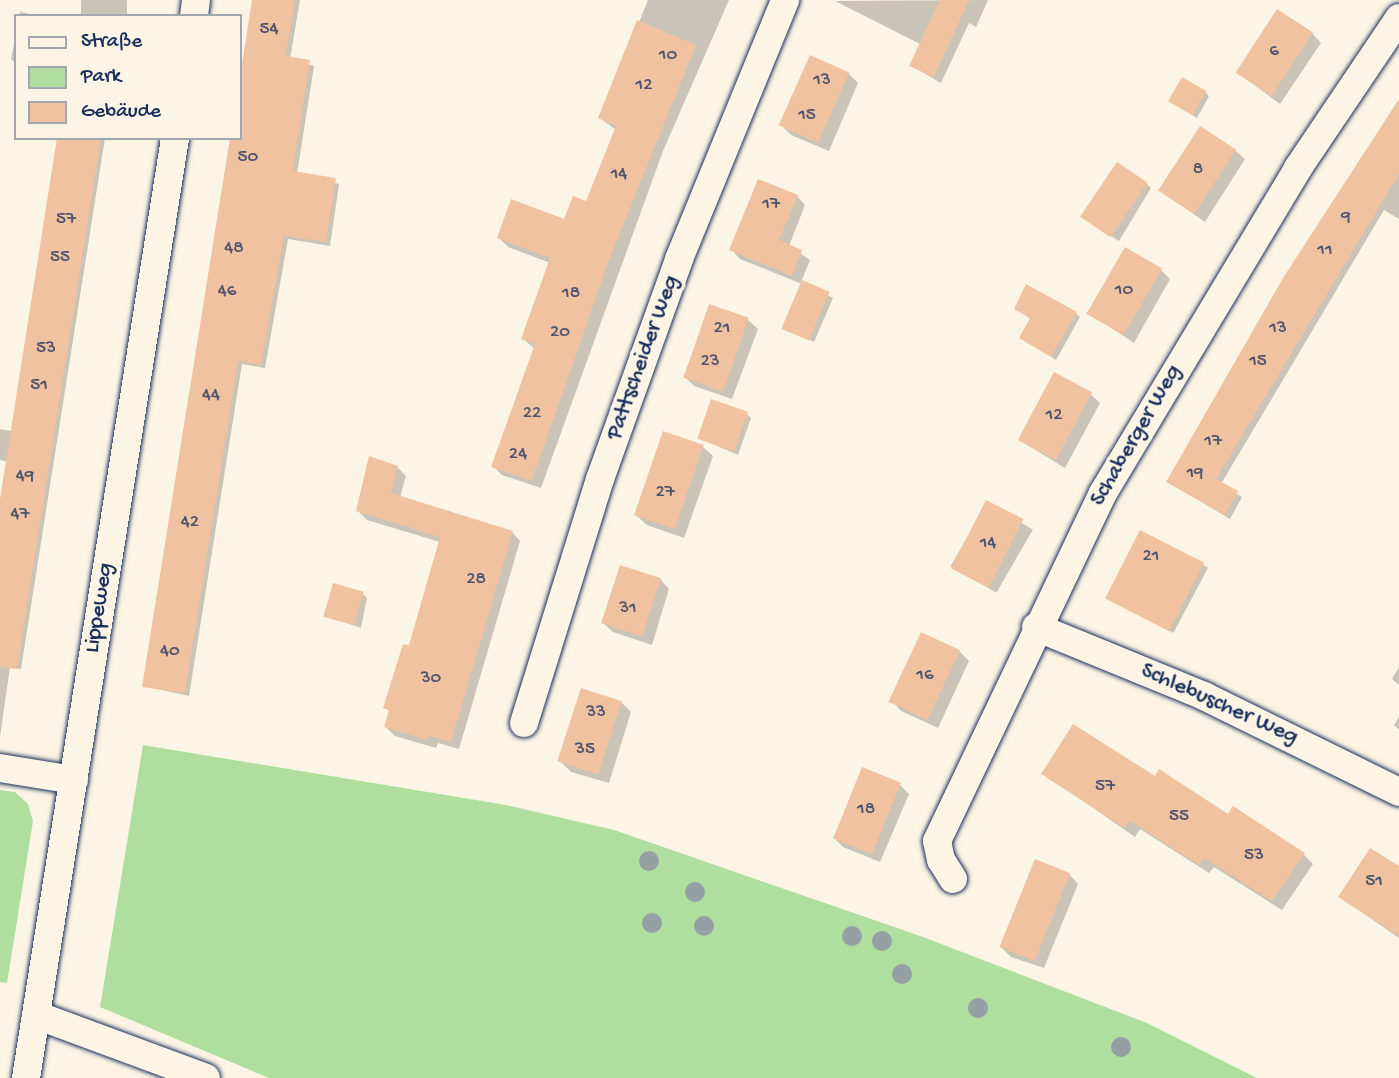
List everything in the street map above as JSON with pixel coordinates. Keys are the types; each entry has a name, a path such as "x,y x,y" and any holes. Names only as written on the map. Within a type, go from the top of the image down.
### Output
{"street":[{"name":"Pattscheider Weg","path":"524,723 600,479 674,272 785,0"},
{"name":"Schaberger Weg","path":"953,879 941,860 937,841 1035,627 1103,493 1297,168 1399,18"},
{"name":"Lippeweg","path":"26,1078 175,140"},
{"name":"Schlebuscher Weg","path":"1035,627 1204,696 1399,792"},
{"path":"0,768 74,780"},
{"path":"36,1015 206,1078"}],"green space":[{"path":"143,745 506,805 614,830 923,937 1147,1023 1257,1078 269,1078 100,1007"},
{"path":"0,790 15,792 28,804 33,821 7,983 0,982"}],"building":[{"path":"252,0 295,0 286,56 310,60 293,171 336,178 326,242 284,236 261,365 238,361 185,693 142,687 230,140 242,140 242,64"},
{"path":"940,0 969,0 934,77 909,66"},
{"path":"1277,9 1313,32 1272,96 1236,73"},
{"path":"637,20 696,45 609,260 532,481 491,467 535,344 521,339 550,258 497,238 511,199 564,219 573,196 586,201 616,126 598,118"},
{"path":"810,55 849,72 818,143 779,125"},
{"path":"1182,77 1206,91 1192,115 1168,101"},
{"path":"1399,99 1399,174 1216,479 1238,491 1225,515 1166,482 1283,278"},
{"path":"1200,126 1236,149 1194,214 1158,191"},
{"path":"57,140 101,140 17,669 0,667 0,499"},
{"path":"1117,162 1148,183 1111,237 1080,217"},
{"path":"758,179 798,195 779,240 802,250 792,276 729,250"},
{"path":"1125,247 1162,268 1124,335 1086,314"},
{"path":"802,280 830,292 809,341 781,329"},
{"path":"1026,284 1077,312 1051,357 1019,338 1030,318 1014,309"},
{"path":"709,304 749,318 723,391 684,378"},
{"path":"1054,372 1092,392 1056,460 1018,440"},
{"path":"711,399 748,412 734,451 697,439"},
{"path":"663,431 704,445 675,529 634,515"},
{"path":"369,456 398,466 391,493 513,531 451,742 429,736 427,740 384,727 389,710 383,708 403,644 409,645 440,537 356,511"},
{"path":"986,500 1023,519 988,588 951,569"},
{"path":"1140,530 1204,563 1169,631 1105,599"},
{"path":"620,565 661,578 642,636 601,623"},
{"path":"333,583 364,592 354,625 323,617"},
{"path":"921,632 960,650 927,720 888,702"},
{"path":"581,688 622,701 598,775 557,761"},
{"path":"1073,724 1155,776 1159,769 1228,814 1233,806 1305,853 1272,901 1204,858 1199,865 1130,821 1125,828 1041,774"},
{"path":"862,767 901,783 872,854 833,838"},
{"path":"1370,848 1399,866 1399,936 1338,897"},
{"path":"1035,859 1070,873 1035,961 999,947"}]}
